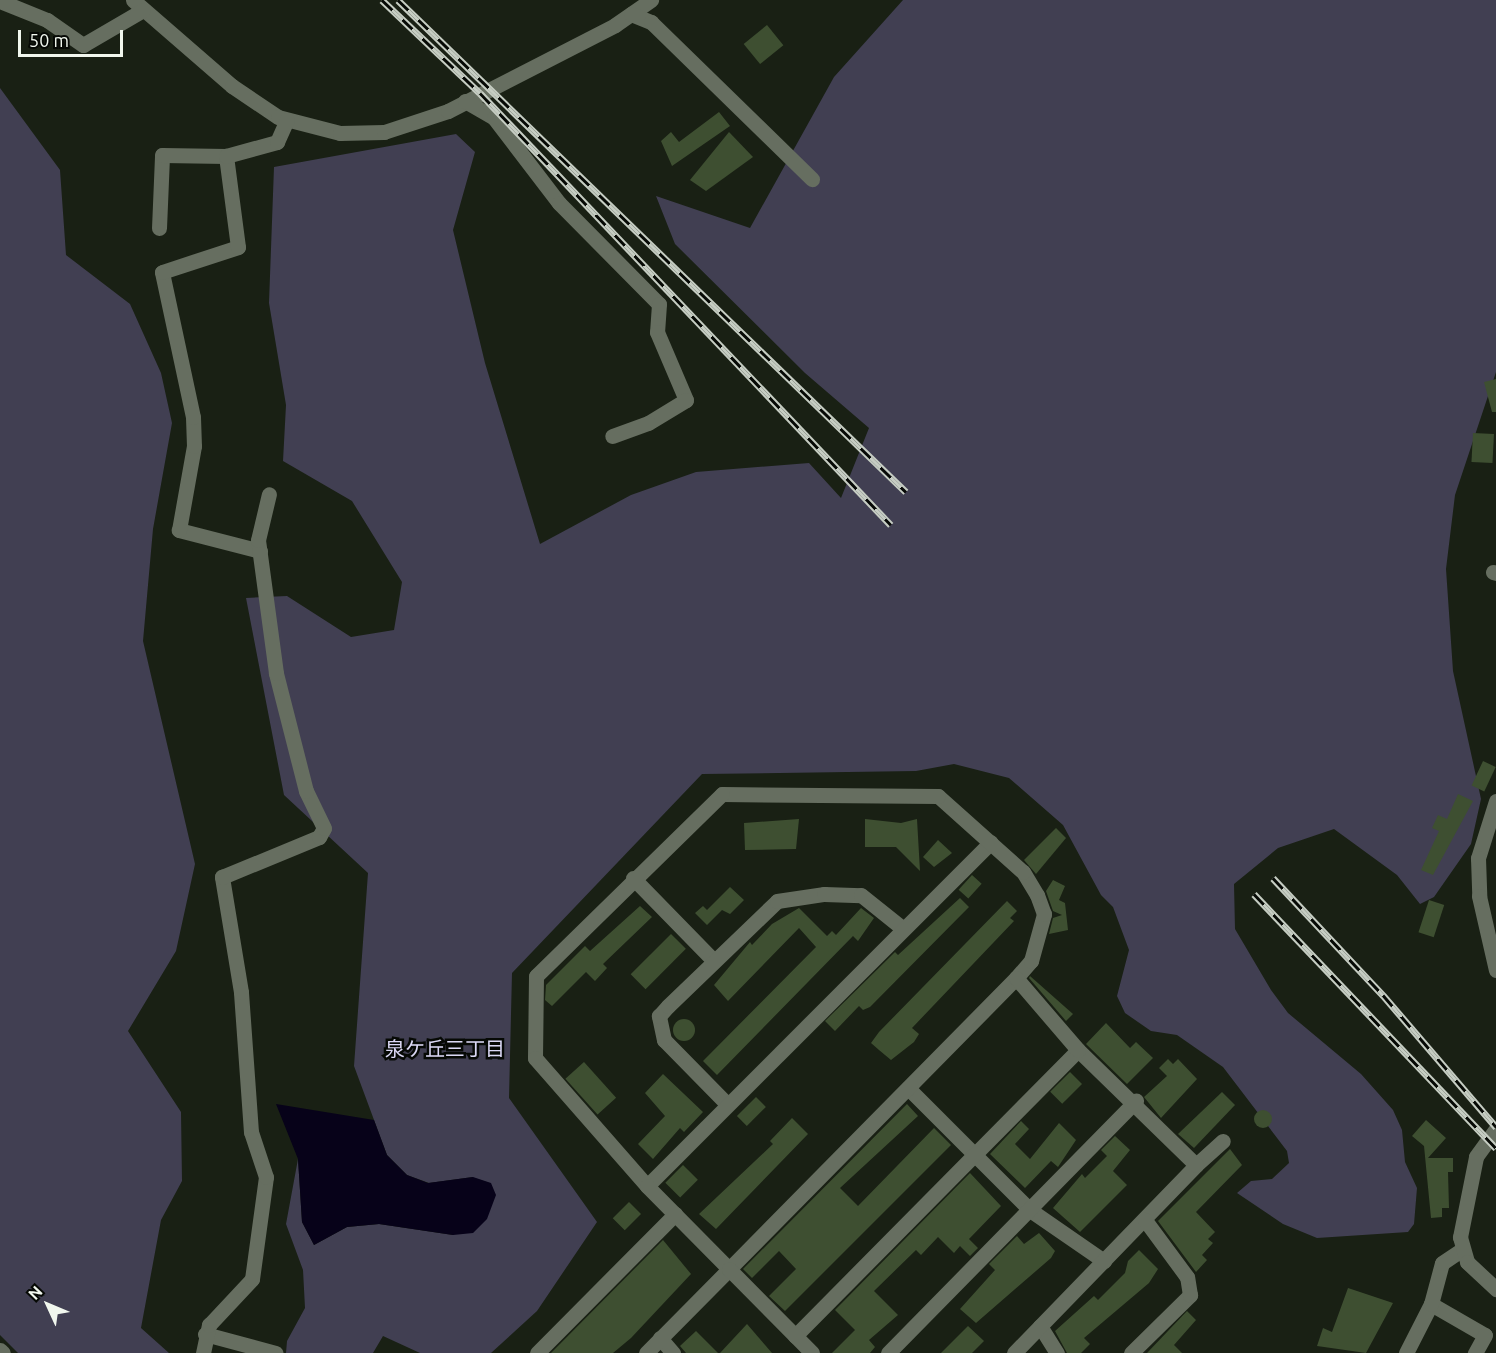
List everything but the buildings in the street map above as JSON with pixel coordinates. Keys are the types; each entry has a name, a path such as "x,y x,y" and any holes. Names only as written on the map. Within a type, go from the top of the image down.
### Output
{"street":[{"path":"0,1 47,20 83,45 138,5 232,86 287,120 340,133 384,132 448,111 631,14 651,0"},
{"path":"631,14 651,22 812,179"},
{"path":"465,100 494,118 559,203 659,304 657,332 686,400 648,423 612,436"},
{"path":"159,228 162,155 226,156 277,142 287,120"},
{"path":"226,156 238,247 162,272 193,417 194,446 179,530 260,550"},
{"path":"202,1353 206,1334 241,1285 252,1279 266,1177 251,1132 242,992 222,878 319,837 324,828 306,791 276,673 260,550 269,494"},
{"path":"646,1353 660,1338 729,1269 908,1088 1031,961 1044,914 1023,872 938,796 722,794 538,970 535,1058 647,1186 675,1214 729,1269 795,1336 812,1353"},
{"path":"1496,801 1492,822 1478,858 1479,896 1496,970"},
{"path":"647,1186 902,928 991,842"},
{"path":"633,878 714,961"},
{"path":"727,1104 664,1040 658,1028 668,1006 765,909 793,897 861,896 902,928"},
{"path":"1016,978 1078,1050 1136,1101 1196,1165"},
{"path":"795,1336 1078,1050"},
{"path":"908,1088 1030,1210 1104,1261"},
{"path":"888,1353 1136,1101"},
{"path":"1496,1129 1481,1146 1472,1168 1461,1250 1467,1262 1496,1289"},
{"path":"1014,1353 1196,1165 1223,1141"},
{"path":"537,1353 675,1214"},
{"path":"1131,1353 1190,1295 1187,1277 1145,1220"},
{"path":"1406,1353 1431,1305 1442,1263 1461,1250"},
{"path":"1431,1305 1485,1335 1475,1353"},
{"path":"1040,1326 1057,1353"},
{"path":"206,1334 276,1353"},
{"path":"660,1338 673,1353"}],"shaded area":[{"path":"903,0 1496,0 1496,372 1455,495 1446,569 1453,671 1481,799 1471,844 1434,897 1420,904 1397,875 1334,829 1278,848 1234,884 1235,929 1271,990 1288,1013 1361,1074 1393,1110 1402,1130 1405,1162 1417,1188 1414,1224 1408,1232 1317,1238 1283,1224 1237,1193 1251,1181 1272,1179 1289,1163 1287,1151 1223,1067 1177,1035 1151,1031 1125,1013 1117,996 1129,950 1113,907 1101,895 1063,825 1009,778 954,764 916,771 702,774 512,973 509,1098 597,1222 537,1311 491,1353 420,1353 383,1336 373,1353 286,1353 287,1341 305,1308 303,1270 286,1224 298,1159 302,1222 314,1245 347,1227 379,1224 453,1235 473,1177 429,1183 407,1175 387,1155 354,1066 368,873 284,795 246,598 287,596 351,637 394,630 402,582 352,501 283,461 286,405 269,303 274,167 456,134 475,152 453,230 485,363 540,544 631,495 696,472 809,463 841,498 869,428 805,373 675,244 656,196 750,228 834,77"},
{"path":"0,88 60,170 66,255 130,304 161,373 172,423 153,529 143,641 195,864 176,951 128,1031 181,1112 182,1181 161,1220 141,1328 169,1353 18,1353 0,1335"},
{"path":"276,1104 374,1120 387,1155 407,1175 428,1183 473,1177 491,1183 496,1195 487,1219 473,1233 453,1235 379,1224 347,1227 314,1245 302,1222 298,1159"}],"railway":[{"path":"382,0 480,93 891,525"},
{"path":"398,0 906,492"},
{"path":"1273,878 1383,995 1496,1127"},
{"path":"1254,894 1496,1148"}],"district":[{"name":"泉ケ丘三丁目","path":"445,1048"}]}
